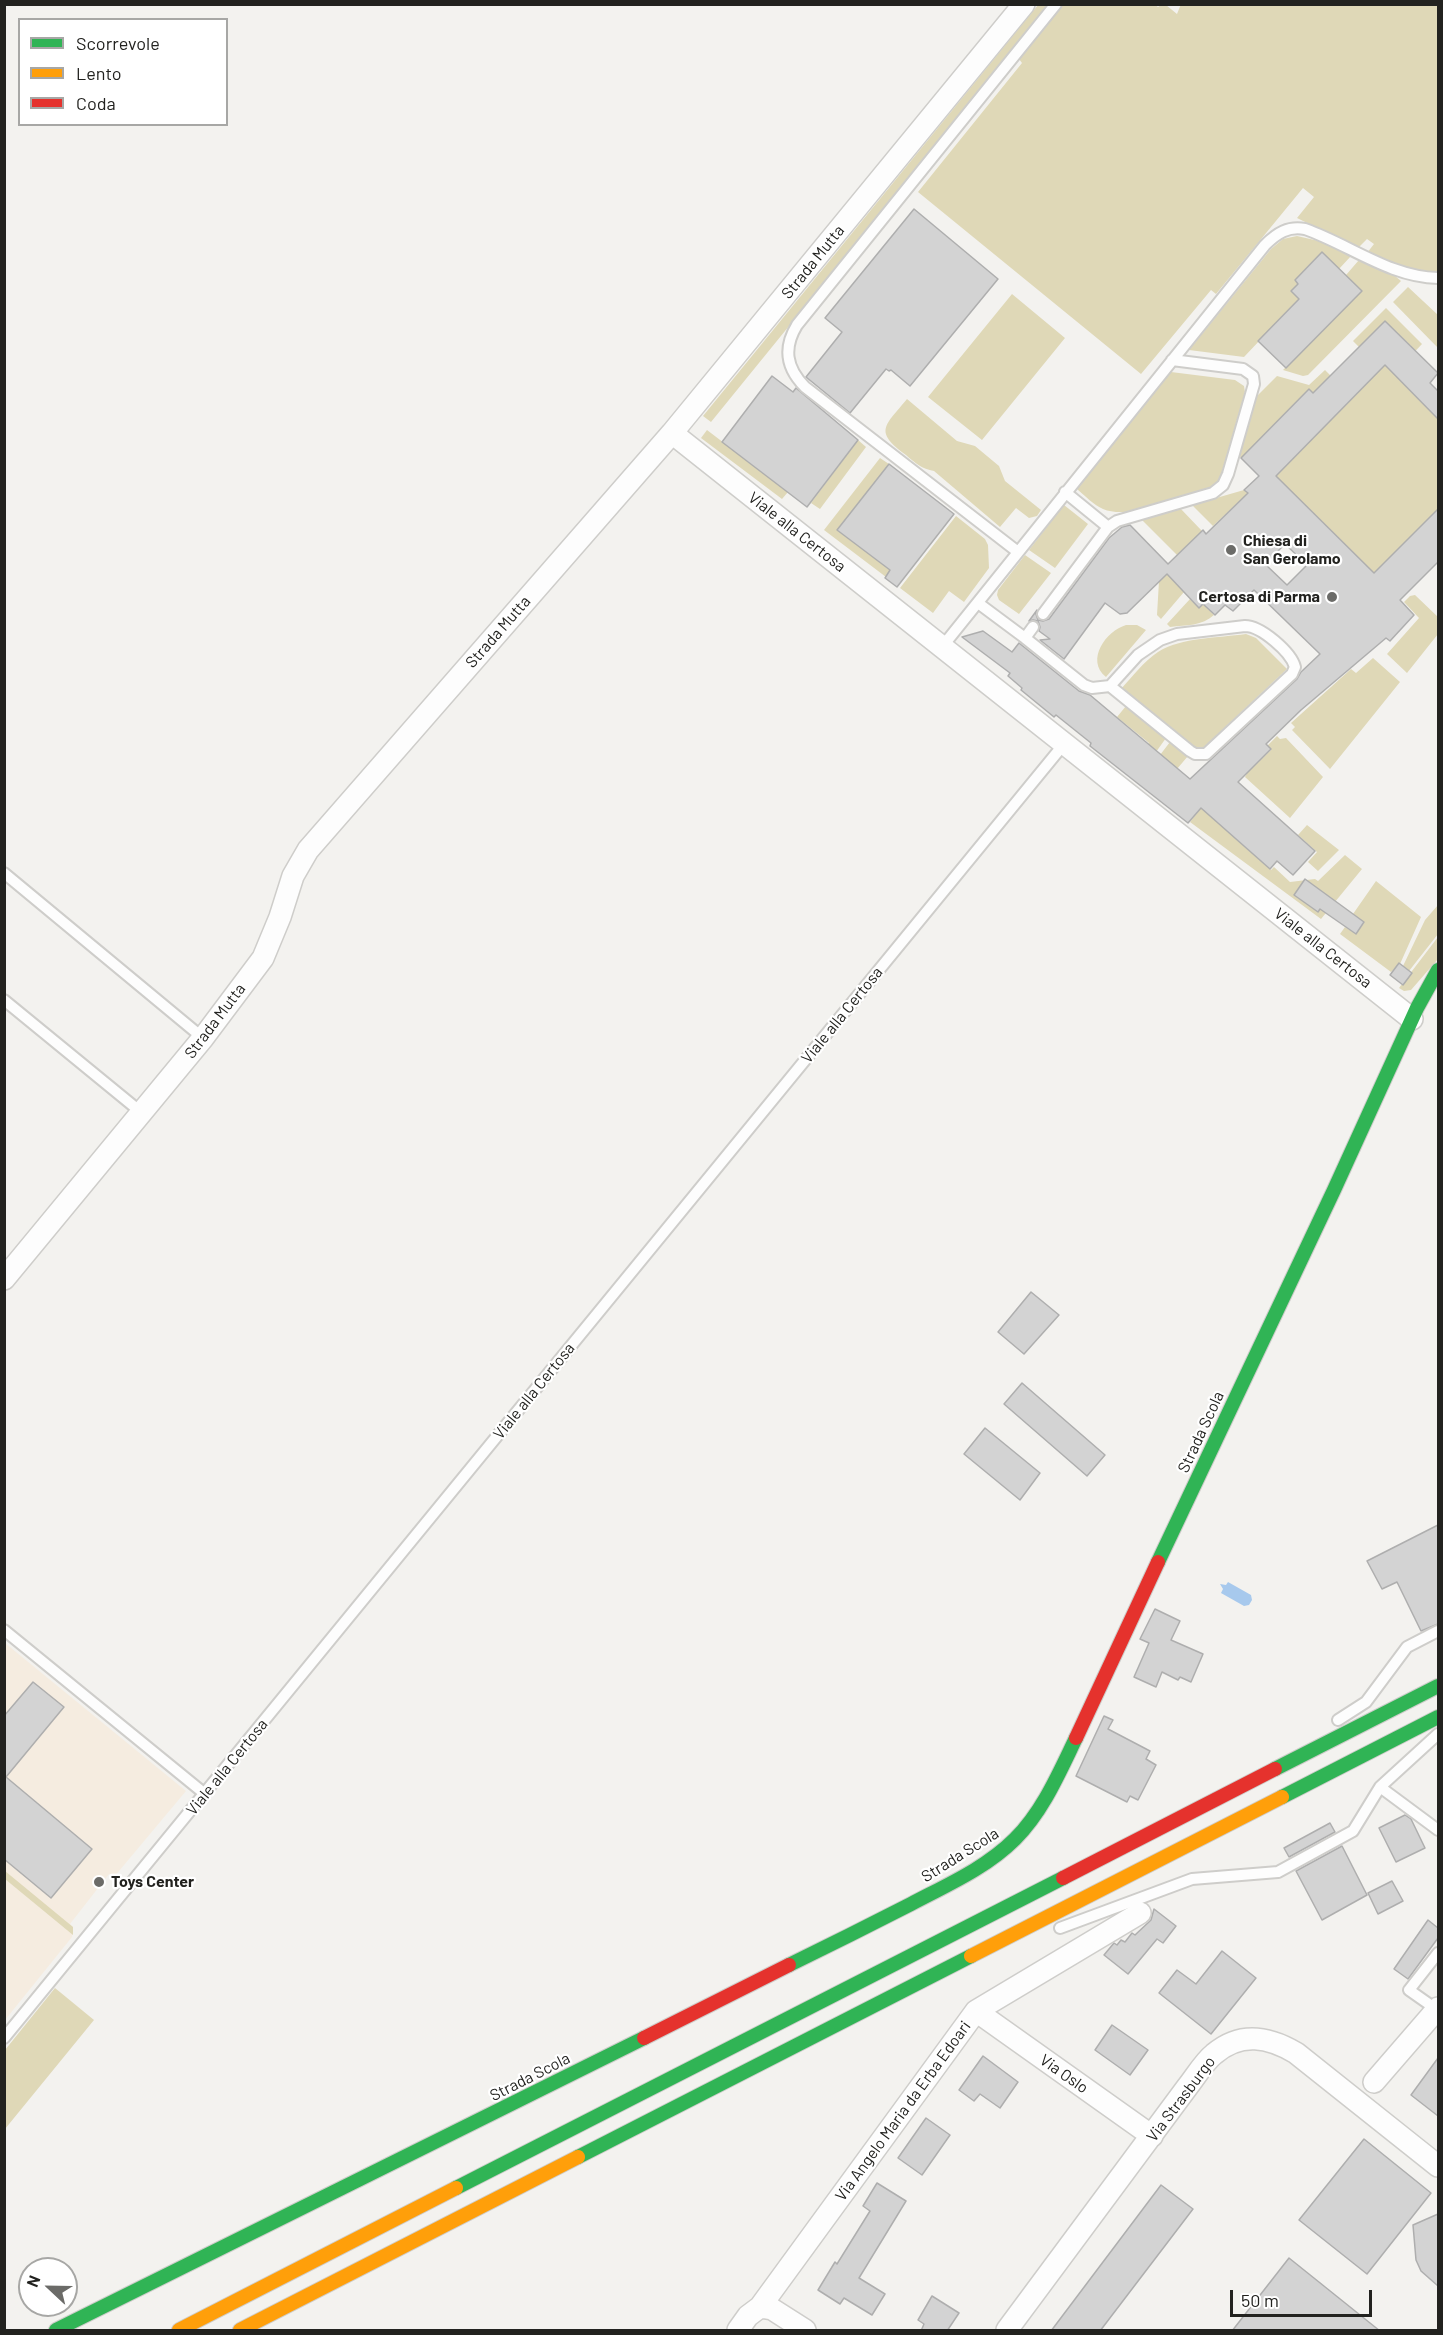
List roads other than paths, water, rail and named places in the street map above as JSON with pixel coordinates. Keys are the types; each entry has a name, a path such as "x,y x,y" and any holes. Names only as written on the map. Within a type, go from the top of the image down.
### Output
{"main road":[{"name":"Strada Scola","path":"56,2331 897,1911 976,1868 1013,1840 1037,1812 1059,1774 1412,1019 1438,970"},
{"path":"179,2331 1438,1686"},
{"path":"240,2331 1438,1717"}],"street":[{"name":"Strada Mutta","path":"4,1279 203,1038 262,958 280,917 293,876 308,850 672,433 1024,4"},
{"name":"Viale alla Certosa","path":"672,433 1412,1019"},
{"name":"Via Angelo Maria da Erba Edoari","path":"738,2331 748,2316 766,2308 976,2011 1140,1913"},
{"path":"1337,2085 1352,2086 1374,2082 1437,2008"},
{"name":"Via Oslo","path":"976,2011 1152,2136"},
{"name":"Via Strasburgo","path":"1007,2331 1214,2054 1232,2043 1251,2038 1277,2042 1296,2053 1438,2166"},
{"path":"1374,2082 1377,2117"},
{"path":"766,2308 805,2331"}],"lane":[{"path":"1018,552 805,387 792,372 788,344 791,335 804,316 1056,4"},
{"path":"942,647 1265,245 1279,232 1297,228 1314,232 1397,270 1438,278"},
{"path":"1043,614 1108,527 1117,521 1213,492 1223,486 1254,384 1253,376 1243,369 1172,360"},
{"path":"1065,492 1108,527"},
{"path":"978,603 1087,687 1110,686 1138,655 1160,640 1177,634 1245,626 1258,628 1267,635 1293,660 1295,667 1292,674 1206,754 1195,754 1190,751 1110,686"},
{"path":"1025,638 1034,627"},
{"name":"Viale alla Certosa","path":"4,2038 1064,744"},
{"path":"4,873 203,1038"},
{"path":"4,1000 142,1113"},
{"path":"4,1630 205,1794"},
{"path":"1330,1725 1366,1702 1407,1647 1438,1631"},
{"path":"1047,1932 1192,1879 1278,1872 1353,1831 1380,1787 1438,1734"},
{"path":"1204,1806 1313,1737"},
{"path":"1380,1787 1438,1830"},
{"path":"947,1968 1036,1936"},
{"path":"1437,2008 1409,1990 1438,1953"}],"water":[{"path":"1228,1582 1251,1595 1252,1600 1249,1605 1244,1606 1221,1593 1223,1589 1220,1584 1226,1585"}],"place":[{"name":"Chiesa di San Gerolamo","path":"1231,550"},
{"name":"Certosa di Parma","path":"1332,597"},
{"name":"Toys Center","path":"99,1882"}]}
